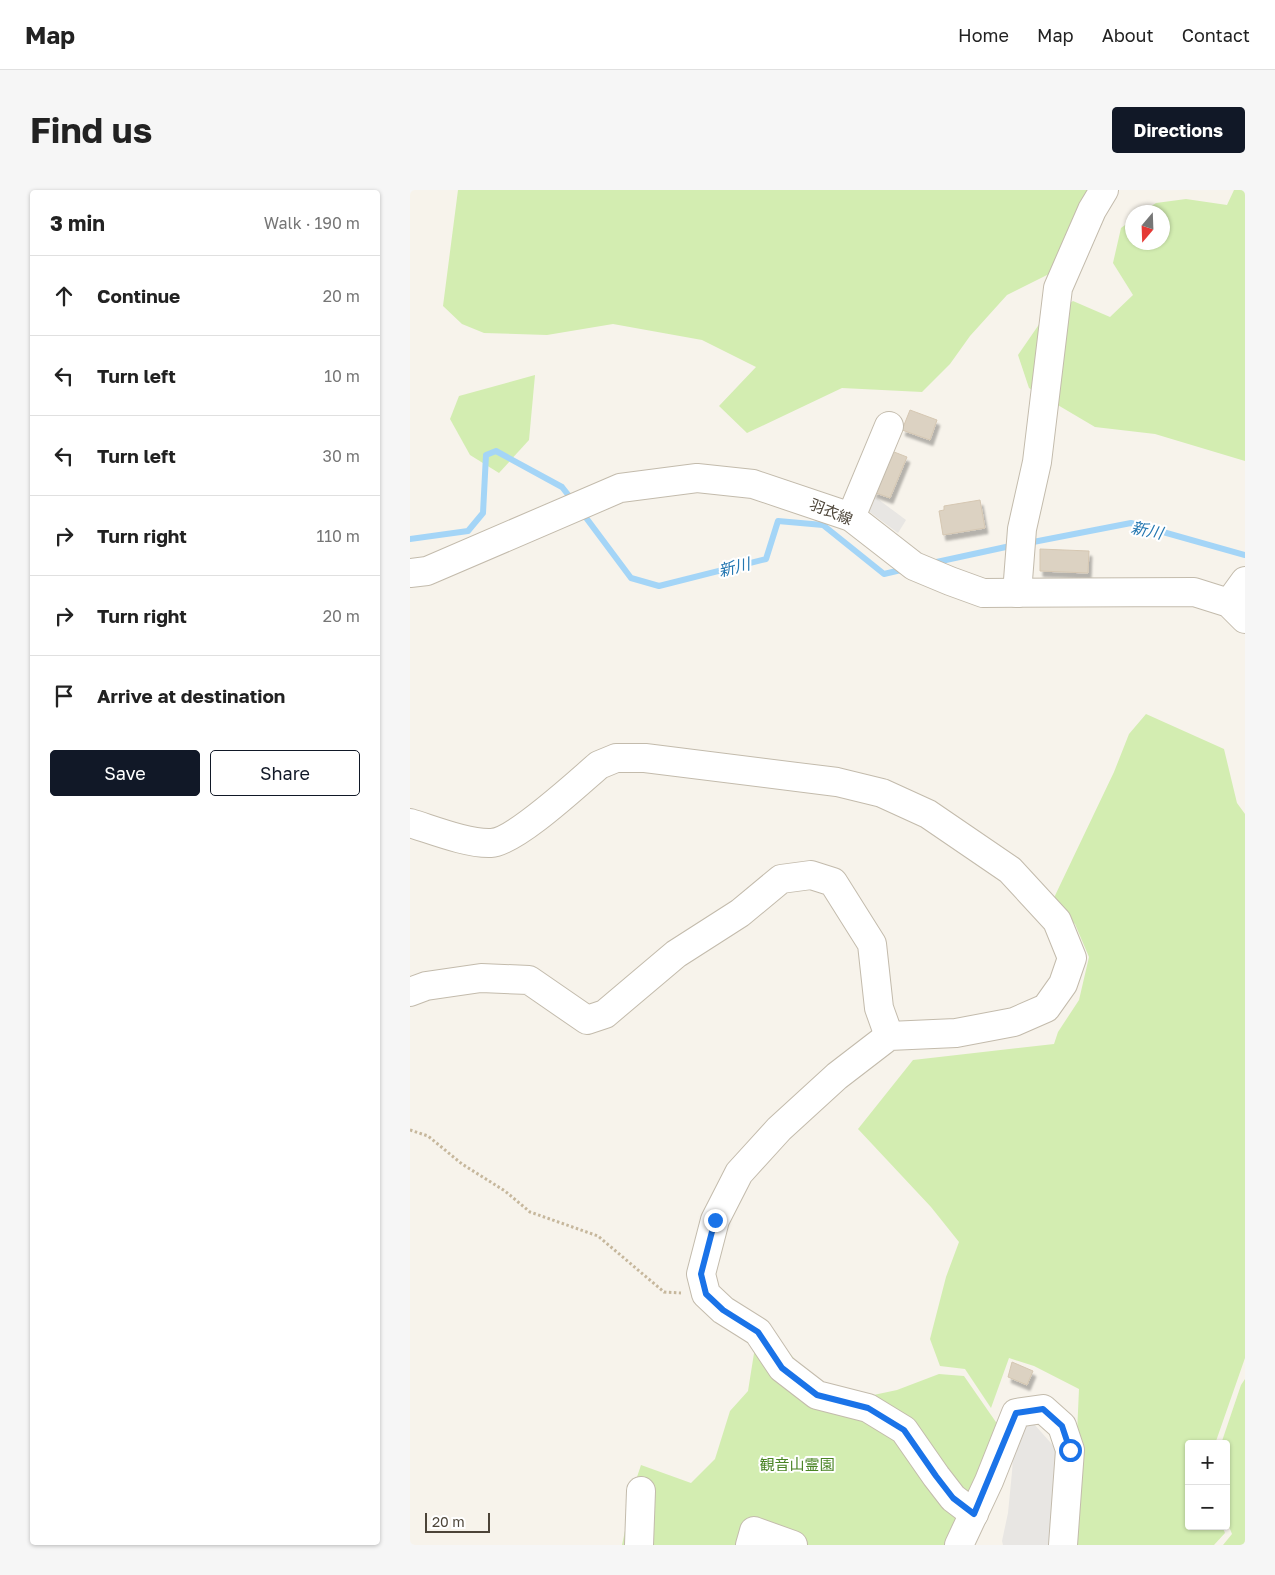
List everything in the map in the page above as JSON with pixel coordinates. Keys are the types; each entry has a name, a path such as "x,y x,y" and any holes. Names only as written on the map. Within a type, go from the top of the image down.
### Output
{"street":[{"path":"1017,593 1022,529 1037,462 1058,288 1092,210 1104,190"},
{"path":"851,517 889,426"},
{"name":"羽衣線","path":"410,573 427,571 620,488 697,478 753,484 851,517 914,566 983,592 1194,592 1237,611"},
{"path":"1237,611 1245,581"},
{"path":"410,822 460,839 492,843 514,834 599,765 616,758 645,758 837,782 882,793 928,814 1010,870 1057,921 1072,958 1063,984 1046,1008 1014,1022 956,1034 889,1036 838,1076 779,1129 739,1173 715,1220 701,1274 706,1294 723,1310 758,1332 782,1368 817,1395 868,1408 904,1430 953,1498 974,1514"},
{"path":"410,992 426,986 481,978 529,980 587,1020 605,1014 676,954 740,913 781,879 811,875 834,882 872,944 879,1008 889,1036"},
{"path":"959,1545 1016,1413 1043,1409 1062,1426 1070,1450 1064,1545"},
{"path":"639,1545 641,1491"},
{"path":"750,1545 754,1531 793,1545"}],"path":[{"path":"410,1130 428,1136 462,1164 505,1191 530,1212 598,1236 664,1292 706,1294"}],"green space":[{"path":"458,190 1111,190 1053,272 1007,295 970,336 950,364 922,392 842,388 747,433 719,406 756,367 702,340 613,324 547,335 484,333 462,324 443,306"},
{"path":"1234,190 1245,190 1245,461 1155,434 1095,427 1029,388 1018,355 1040,323 1073,301 1110,317 1133,295 1113,263 1121,228 1125,225 1125,250 1170,250 1170,205 1153,205 1186,199 1227,205"},
{"path":"535,375 529,440 499,473 470,455 450,419 459,396"},
{"path":"1146,714 1224,749 1237,803 1245,814 1245,1358 1216,1440 1185,1440 1185,1530 1224,1530 1225,1533 1214,1545 1072,1545 1079,1389 1034,1366 1009,1358 991,1408 965,1369 940,1366 930,1339 946,1277 959,1242 931,1207 858,1129 913,1060 1054,1044 1058,1032 1079,1000 1089,957 1075,924 1051,904 1114,772 1129,734"},
{"name":"観音山霊園","path":"776,1337 818,1387 864,1397 897,1390 939,1374 964,1376 998,1425 954,1545 622,1545 641,1465 691,1483 715,1459 730,1411 748,1391 755,1347"},
{"path":"1245,1379 1245,1545 1223,1545 1232,1534 1230,1529 1230,1440 1222,1440 1241,1385"}],"shaded area":[{"path":"871,494 906,520 898,533 863,507"},
{"path":"1020,1424 1034,1424 1058,1451 1054,1545 1003,1545 1002,1541 1008,1513 1014,1444"}],"building":[{"path":"910,410 937,420 930,440 902,430"},
{"path":"889,450 907,457 890,498 873,492"},
{"path":"980,500 985,528 943,535 939,511 944,510 944,506"},
{"path":"1040,549 1089,551 1088,573 1040,571"},
{"path":"1012,1362 1033,1371 1027,1385 1008,1377"}],"waterway":[{"name":"新川","path":"410,539 468,531 483,513 486,455 496,451 562,487 573,501"},
{"name":"新川","path":"581,511 631,578 659,586 766,559 778,521 823,525 884,574 905,569"},
{"name":"新川","path":"1028,543 1131,523 1245,555"},
{"name":"新川","path":"932,563 1015,545"}],"route":[{"path":"715,1220 701,1274 706,1294 723,1310 758,1332 782,1368 817,1395 868,1408 904,1430 953,1498 974,1514 989,1482 1016,1413 1043,1409 1062,1426 1070,1450"}]}
